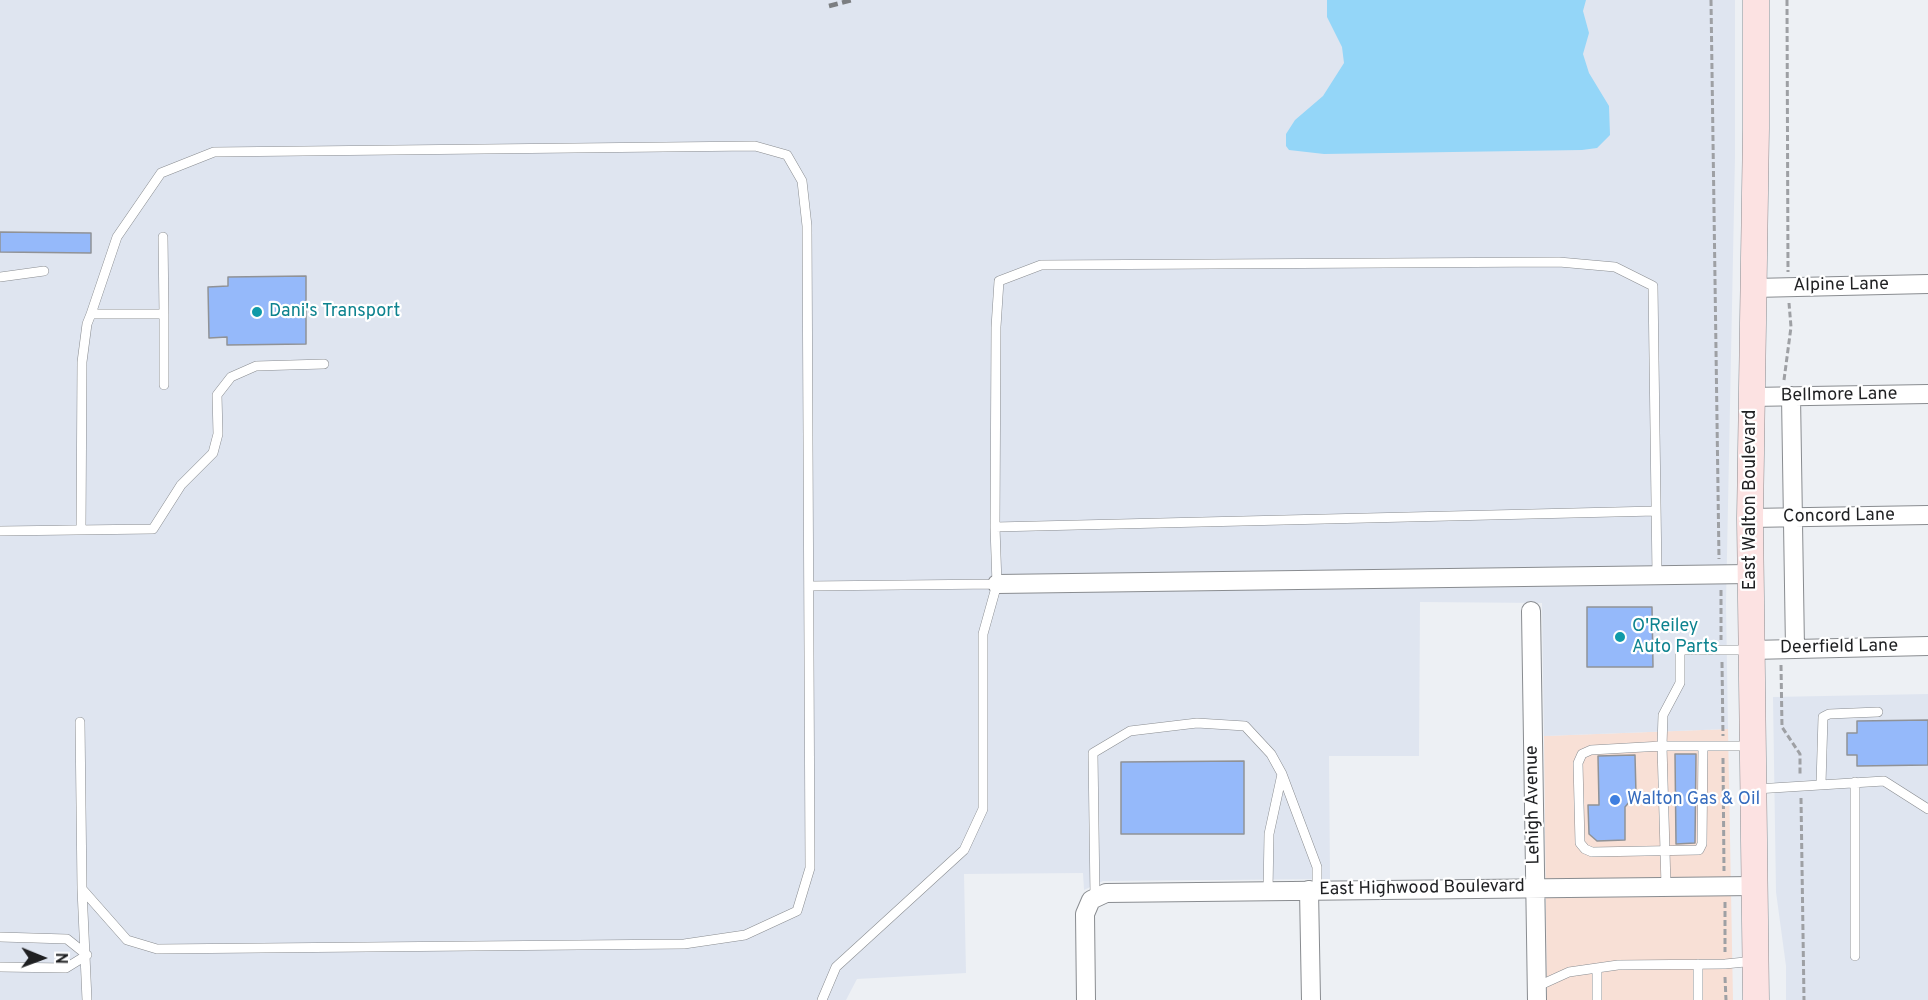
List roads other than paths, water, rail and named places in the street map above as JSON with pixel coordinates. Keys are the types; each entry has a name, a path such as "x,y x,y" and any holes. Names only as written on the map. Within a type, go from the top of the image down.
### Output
{"main road":[{"name":"East Walton Boulevard","path":"1756,0 1750,518 1756,1000"}],"street":[{"name":"Alpine Lane","path":"1754,288 1928,285"},
{"name":"Bellmore Lane","path":"1751,397 1928,394"},
{"path":"1791,396 1795,649"},
{"name":"Concord Lane","path":"1750,518 1928,516"},
{"path":"997,584 1750,574"},
{"name":"Lehigh Avenue","path":"1531,611 1537,994"},
{"name":"Deerfield Lane","path":"1751,650 1928,646"},
{"name":"East Highwood Boulevard","path":"1093,898 1106,893 1754,886"},
{"path":"1311,1000 1313,890"},
{"path":"1086,1000 1084,914 1093,898"}],"lane":[{"path":"81,529 82,362 87,324 117,237 161,173 214,152 755,146 787,155 802,180 807,226 810,868 797,911 746,935 684,944 157,949 127,940 82,889"},
{"path":"163,237 164,385"},
{"path":"824,1000 836,967 964,850 983,809 983,634 997,584 996,327 999,281 1041,265 1559,262 1615,267 1653,286 1657,575"},
{"path":"0,277 44,271"},
{"path":"91,314 164,314"},
{"path":"0,531 153,529 181,485 213,453 218,435 217,395 231,377 256,366 324,364"},
{"path":"995,527 1656,511"},
{"path":"809,586 997,584"},
{"path":"1666,886 1663,715 1680,683 1680,650 1751,650"},
{"path":"1821,784 1823,717 1829,714 1878,712"},
{"path":"80,722 82,889 87,955 87,1000"},
{"path":"1093,898 1093,753 1130,731 1197,723 1245,726 1271,754 1282,774 1317,867 1313,890"},
{"path":"1703,746 1702,844 1699,850 1592,852 1580,843 1578,763 1582,754 1591,750 1662,746 1703,746 1752,746"},
{"path":"1268,891 1269,834 1282,774"},
{"path":"1753,789 1801,788 1821,784 1884,781 1928,809"},
{"path":"1855,782 1855,956"},
{"path":"0,937 67,939 87,955"},
{"path":"0,967 66,968 87,955"},
{"path":"1537,994 1569,972 1618,965 1725,964 1755,961"},
{"path":"1698,964 1698,1000"},
{"path":"1597,968 1597,1000"},
{"path":"1743,1000 1756,1000"}],"water":[{"path":"1327,0 1586,0 1583,11 1589,33 1583,54 1589,73 1609,106 1610,135 1597,148 1582,150 1324,154 1289,150 1286,146 1286,134 1295,120 1323,96 1344,63 1342,47 1327,17"}],"railway":[{"path":"829,6 852,0"}],"place":[{"name":"Dani's Transport","path":"257,312"},
{"name":"O'Reiley Auto Parts","path":"1620,637"},
{"name":"Walton Gas & Oil","path":"1615,800"}]}
